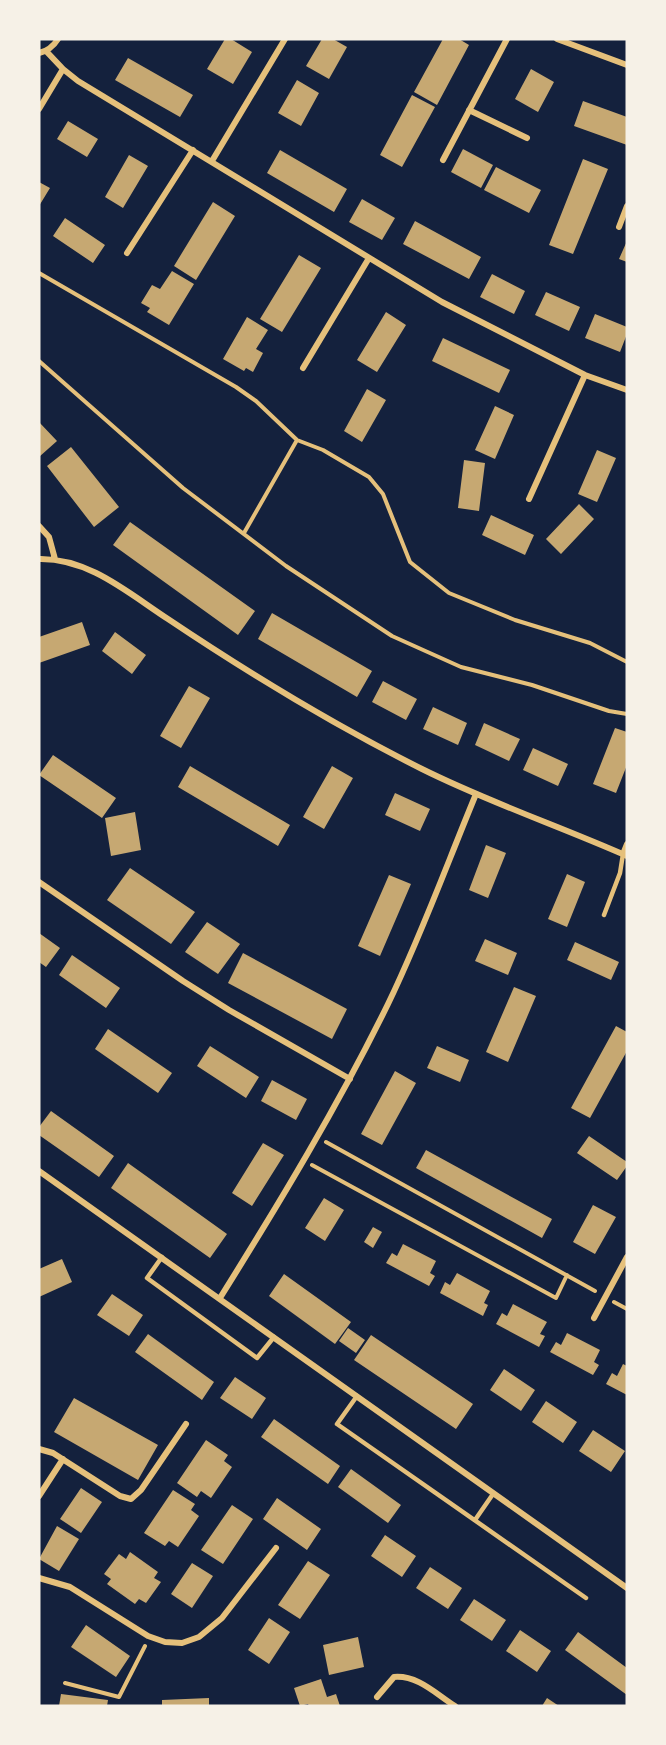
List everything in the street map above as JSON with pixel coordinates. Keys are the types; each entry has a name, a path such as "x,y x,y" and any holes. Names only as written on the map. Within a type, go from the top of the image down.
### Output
{"street":[{"path":"39,53 46,51 58,39"},
{"path":"212,161 285,39"},
{"path":"443,160 507,39"},
{"path":"557,39 627,65"},
{"path":"46,51 78,81 369,258 477,321 585,375 627,390"},
{"path":"39,109 63,69"},
{"path":"469,110 527,138"},
{"path":"128,254 193,150"},
{"path":"619,227 627,206"},
{"path":"303,368 369,258"},
{"path":"529,499 585,375"},
{"path":"39,526 49,537 55,559"},
{"path":"39,559 69,562 101,574 241,668 422,769 476,794 625,855 627,844"},
{"path":"220,1298 284,1197 350,1079 419,935 476,794"},
{"path":"39,882 183,981 350,1079"},
{"path":"39,1171 627,1588"},
{"path":"594,1318 627,1257"},
{"path":"39,1449 53,1453 120,1496 131,1499 141,1490 186,1424"},
{"path":"39,1496 63,1459"},
{"path":"39,1578 70,1587 148,1636 165,1642 182,1643 199,1637 222,1618 276,1548"},
{"path":"377,1697 394,1677 406,1676 455,1706"}],"lane":[{"path":"604,915 625,855"},
{"path":"162,1257 147,1278 257,1358 274,1337"},
{"path":"357,1396 337,1424 586,1598"},
{"path":"475,1520 493,1494"}],"path":[{"path":"39,273 236,387 256,401 297,440 323,450 369,477 383,494 410,562 449,593 515,620 590,643 627,662"},
{"path":"39,361 183,488 286,566 392,636 461,667 532,685 609,711 627,714"},
{"path":"243,533 297,440"},
{"path":"317,1137 627,1308"},
{"path":"304,1161 556,1298 567,1275"},
{"path":"65,1683 119,1697 143,1652 148,1636"}],"building":[{"path":"225,39 231,39 252,52 233,84 207,69"},
{"path":"322,39 333,39 347,47 329,79 306,66"},
{"path":"443,39 459,39 469,45 437,105 414,92"},
{"path":"128,58 193,95 180,117 115,80"},
{"path":"531,69 554,82 538,112 515,99"},
{"path":"297,80 319,93 301,126 278,113"},
{"path":"412,95 435,107 402,167 380,155"},
{"path":"583,101 627,117 627,145 574,126"},
{"path":"68,121 98,139 87,157 57,139"},
{"path":"463,149 493,165 481,188 451,172"},
{"path":"280,150 347,189 334,212 267,173"},
{"path":"129,155 148,166 123,208 105,197"},
{"path":"583,159 608,169 573,254 549,245"},
{"path":"496,167 541,190 529,213 484,190"},
{"path":"39,182 50,188 39,206"},
{"path":"362,199 395,218 382,240 349,222"},
{"path":"213,202 235,216 196,280 174,266"},
{"path":"65,218 105,245 93,263 53,236"},
{"path":"415,221 481,257 469,279 403,244"},
{"path":"627,241 627,262 619,259"},
{"path":"299,255 321,268 282,332 260,319"},
{"path":"172,271 194,284 169,325 147,312 150,308 141,303 152,285 160,289"},
{"path":"492,274 525,291 514,314 480,297"},
{"path":"546,292 580,307 569,331 535,315"},
{"path":"386,312 406,325 377,372 357,360"},
{"path":"595,314 627,327 627,334 620,352 585,338"},
{"path":"247,317 268,330 256,349 263,353 253,372 246,368 244,371 223,359"},
{"path":"443,338 510,370 499,393 432,361"},
{"path":"367,389 386,400 362,442 344,431"},
{"path":"495,406 514,415 495,459 475,450"},
{"path":"39,422 57,441 39,457"},
{"path":"71,447 119,507 94,527 47,466"},
{"path":"597,450 616,458 597,502 578,494"},
{"path":"464,460 485,463 479,511 458,508"},
{"path":"579,504 594,519 561,554 546,539"},
{"path":"491,515 534,535 525,555 482,535"},
{"path":"130,522 255,611 238,635 113,545"},
{"path":"272,613 372,671 357,697 258,639"},
{"path":"82,622 90,645 39,663 39,637"},
{"path":"115,632 146,655 132,674 102,651"},
{"path":"383,681 417,699 406,720 372,702"},
{"path":"189,686 210,698 181,748 160,736"},
{"path":"433,707 467,723 458,745 423,729"},
{"path":"484,723 520,739 509,761 475,745"},
{"path":"615,728 627,732 627,765 616,793 593,784"},
{"path":"533,748 568,764 558,786 523,770"},
{"path":"53,755 116,798 102,818 39,775"},
{"path":"190,766 290,825 278,846 178,787"},
{"path":"332,766 353,778 324,829 303,817"},
{"path":"395,793 430,809 420,831 385,815"},
{"path":"135,812 141,850 111,856 105,818"},
{"path":"486,845 506,853 488,898 469,890"},
{"path":"130,868 195,912 171,944 107,900"},
{"path":"567,874 585,882 567,927 548,919"},
{"path":"389,875 411,884 380,956 358,946"},
{"path":"207,922 240,944 218,974 185,952"},
{"path":"39,933 60,948 46,967 39,962"},
{"path":"485,939 517,953 508,975 475,961"},
{"path":"575,942 619,962 611,980 567,960"},
{"path":"243,953 347,1009 332,1039 228,983"},
{"path":"72,955 120,988 106,1008 59,975"},
{"path":"514,987 536,996 508,1062 486,1052"},
{"path":"616,1026 627,1032 627,1051 590,1118 571,1108"},
{"path":"108,1029 172,1073 158,1093 95,1049"},
{"path":"210,1046 259,1077 246,1098 197,1066"},
{"path":"437,1046 469,1060 460,1082 427,1068"},
{"path":"395,1071 416,1083 382,1145 361,1134"},
{"path":"272,1080 307,1099 296,1120 261,1101"},
{"path":"51,1111 114,1156 99,1177 39,1135 39,1127"},
{"path":"589,1136 627,1162 627,1166 617,1180 577,1153"},
{"path":"263,1143 284,1155 252,1206 232,1193"},
{"path":"426,1150 552,1219 542,1238 416,1168"},
{"path":"128,1163 227,1234 210,1258 111,1188"},
{"path":"324,1198 344,1210 325,1241 305,1228"},
{"path":"593,1205 616,1217 595,1254 573,1242"},
{"path":"373,1227 382,1232 373,1248 364,1242"},
{"path":"403,1244 436,1261 430,1273 435,1276 429,1286 386,1263 392,1253 397,1256"},
{"path":"62,1259 72,1282 39,1297 39,1269"},
{"path":"457,1273 490,1291 484,1303 488,1305 483,1316 440,1293 445,1282 450,1285"},
{"path":"284,1274 351,1322 335,1344 269,1296"},
{"path":"112,1294 143,1315 129,1336 97,1315"},
{"path":"513,1304 547,1322 540,1334 545,1336 539,1347 496,1324 502,1313 507,1316"},
{"path":"348,1328 365,1340 356,1353 339,1341"},
{"path":"567,1333 600,1350 594,1362 599,1365 593,1375 550,1352 556,1342 561,1345"},
{"path":"148,1334 214,1382 202,1400 135,1352"},
{"path":"371,1335 473,1404 456,1429 354,1360"},
{"path":"623,1364 627,1366 627,1395 606,1384 612,1373 617,1376"},
{"path":"504,1369 535,1390 521,1411 490,1390"},
{"path":"235,1377 266,1398 252,1419 220,1398"},
{"path":"74,1398 158,1445 138,1480 54,1432"},
{"path":"546,1401 577,1422 563,1443 532,1422"},
{"path":"274,1419 340,1466 328,1484 261,1437"},
{"path":"593,1430 625,1451 611,1472 579,1451"},
{"path":"206,1440 228,1455 224,1461 232,1467 211,1498 201,1491 197,1497 177,1483"},
{"path":"351,1469 401,1505 388,1523 338,1487"},
{"path":"81,1488 102,1502 81,1533 60,1519"},
{"path":"173,1490 195,1504 191,1510 199,1516 178,1547 169,1541 165,1546 144,1533"},
{"path":"277,1498 321,1529 307,1550 263,1519"},
{"path":"232,1505 253,1519 223,1564 201,1550"},
{"path":"57,1526 79,1539 59,1571 39,1559"},
{"path":"385,1535 416,1556 402,1577 371,1556"},
{"path":"130,1552 158,1572 154,1578 161,1582 146,1603 139,1599 135,1604 107,1584 111,1579 104,1574 119,1554 126,1559"},
{"path":"308,1561 330,1575 300,1619 278,1605"},
{"path":"192,1563 213,1576 192,1608 171,1594"},
{"path":"430,1567 462,1588 448,1609 416,1588"},
{"path":"474,1599 506,1620 492,1641 460,1620"},
{"path":"269,1618 290,1632 269,1664 248,1650"},
{"path":"86,1625 130,1656 116,1677 71,1647"},
{"path":"520,1630 551,1651 537,1672 506,1651"},
{"path":"578,1632 627,1668 627,1695 565,1650"},
{"path":"358,1637 364,1667 329,1675 323,1645"},
{"path":"321,1679 327,1697 336,1694 340,1706 309,1706 308,1704 300,1706 294,1688"},
{"path":"61,1694 108,1700 107,1706 59,1706"},
{"path":"209,1698 209,1706 162,1706 162,1700"},
{"path":"547,1698 559,1706 542,1706"}]}
